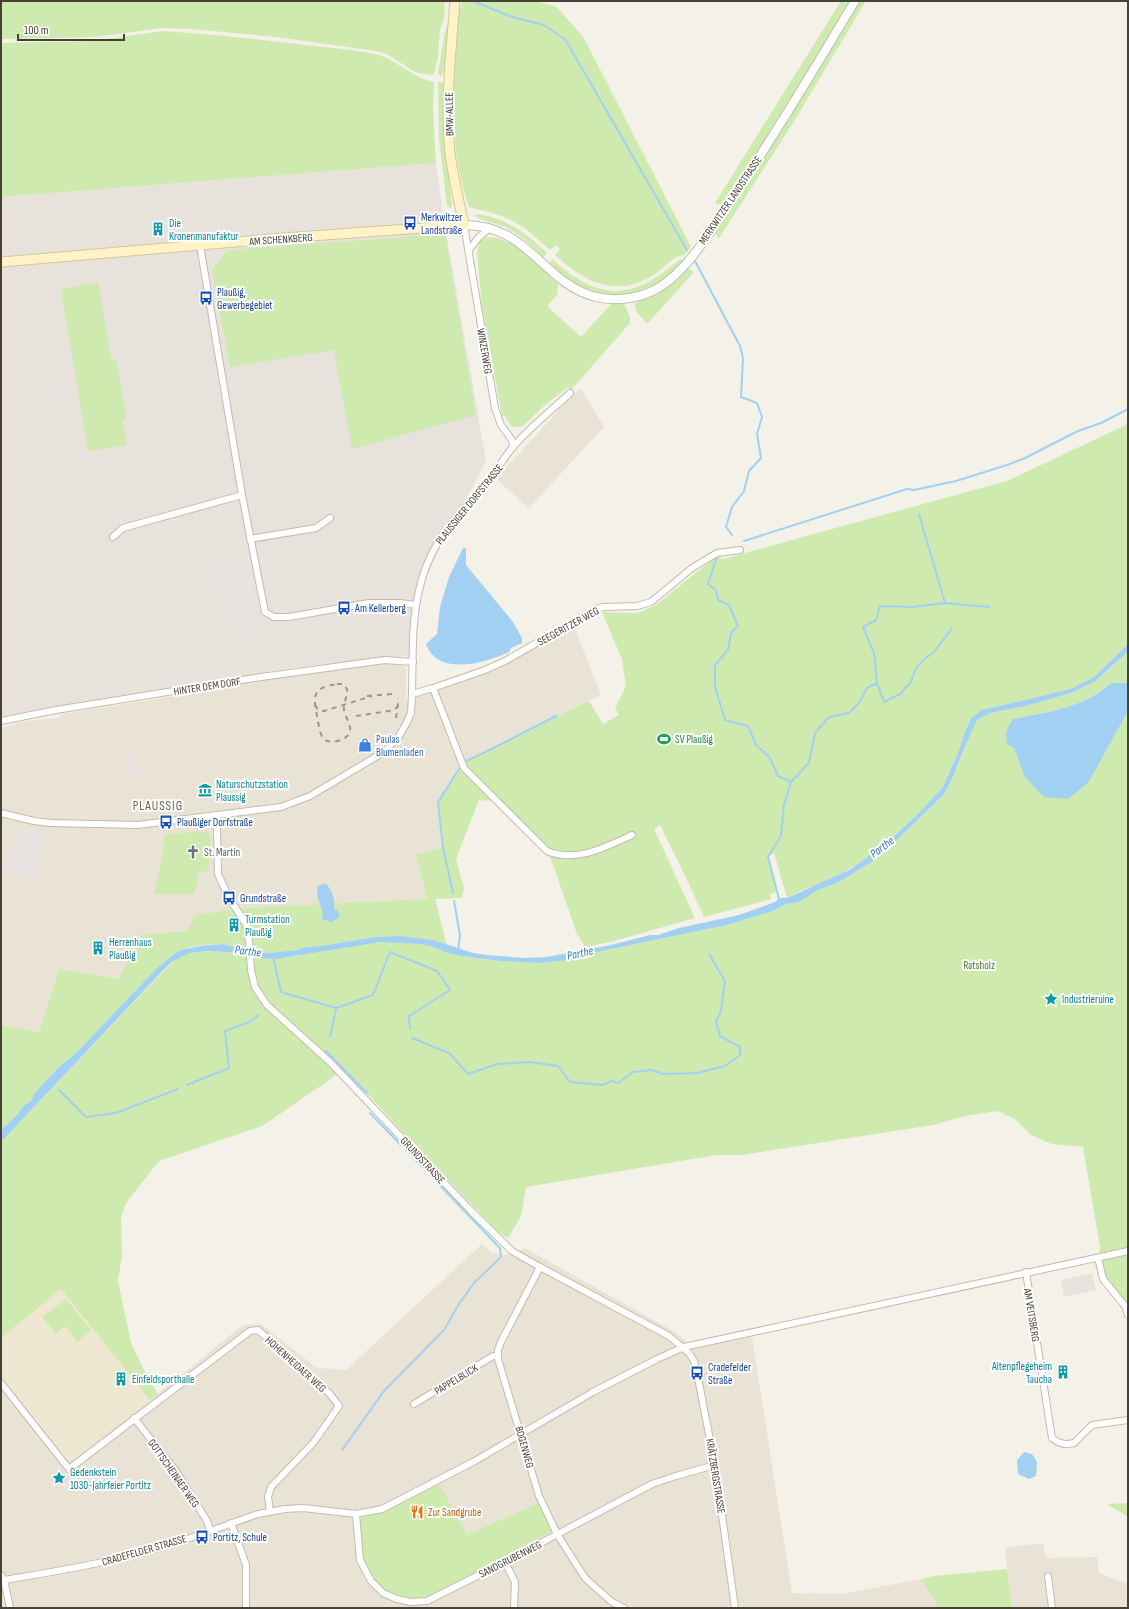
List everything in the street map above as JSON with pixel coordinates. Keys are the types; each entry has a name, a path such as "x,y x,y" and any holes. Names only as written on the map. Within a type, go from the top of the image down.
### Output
{"main road":[{"name":"BMW-ALLEE","path":"455,4 449,79 448,116 452,166 464,225"},
{"name":"AM SCHENKBERG","path":"1,262 464,225"}],"street":[{"name":"MERKWITZER LANDSTRASSE","path":"464,225 490,228 512,238 524,245 568,285 588,295 606,299 629,298 647,293 660,287 692,256 710,232 741,186 856,1"},
{"name":"WINZERWEG","path":"464,225 495,408 501,425 512,440 513,447"},
{"path":"469,250 479,237 490,228"},
{"path":"200,245 242,495 265,612 274,617 288,617 369,603 400,603 416,605"},
{"name":"PLAUSSIGER DORFSTRASSE","path":"1,813 34,821 138,826 215,817 281,807 295,803 310,796 384,752 399,736 411,713 413,625 420,584 432,552 440,537 460,511 492,476 513,447 570,393"},
{"path":"113,537 123,528 242,495"},
{"path":"250,539 316,528 330,518"},
{"name":"SEEGERITZER WEG","path":"412,694 485,670 505,661 596,609 603,607 637,606 651,602 692,568 717,553 740,550"},
{"name":"HINTER DEM DORF","path":"1,721 261,677 385,660 413,662"},
{"path":"433,688 464,768 547,851 558,855 571,856 583,854 632,835"},
{"name":"GRUNDSTRASSE","path":"215,817 218,829 218,874 229,898 246,924 255,987 267,1005 330,1062 478,1218 512,1251 669,1336 684,1348"},
{"name":"AM VEITSBERG","path":"1001,1278 1128,1251"},
{"path":"1098,1258 1103,1279 1125,1306 1128,1314"},
{"path":"498,1356 500,1342 540,1267"},
{"name":"AM VEITSBERG","path":"1026,1272 1052,1438 1062,1444 1074,1443 1092,1424 1128,1420"},
{"name":"CRADEFELDER STRASSE","path":"2,1577 55,1572 133,1555 161,1548 210,1530 270,1511 303,1508 356,1514 382,1509 473,1462 593,1392 657,1359 684,1348 1001,1278"},
{"name":"HOHENHEIDAER WEG","path":"1,1383 69,1469 250,1331 258,1330 329,1393 338,1406 314,1442 271,1487 268,1497 270,1511"},
{"name":"KRÄTZBERGSTRASSE","path":"684,1348 694,1360 697,1373 715,1466 735,1608"},
{"name":"PAPPELBLICK","path":"414,1404 494,1356 498,1356"},
{"name":"BOGENWEG","path":"498,1356 539,1496 557,1534 586,1578 612,1602 624,1608"},
{"name":"GOTTSCHEINAER WEG","path":"134,1418 176,1472 207,1521 210,1530"},
{"name":"SANDGRUBENWEG","path":"356,1514 360,1560 371,1581 383,1593 397,1599 411,1602 427,1601 505,1562 652,1484 715,1466"},
{"path":"231,1523 246,1565 246,1608"},
{"path":"505,1562 515,1582 514,1608"},
{"path":"1048,1576 1052,1608"},
{"path":"2,1577 10,1608"}],"shaded area":[{"path":"436,163 443,215 486,461 460,511 440,537 420,584 413,655 297,667 1,716 1,197"},
{"path":"581,388 604,427 529,508 495,478 522,451 564,404"},
{"path":"249,569 257,623 230,629 221,573"},
{"path":"573,624 601,695 518,734 492,749 466,761 459,769 438,802 443,848 417,855 427,900 245,908 187,931 142,934 118,979 59,969 39,1032 1,1025 1,727 34,720 59,718 62,714 200,692 252,681 384,661 406,667 406,699 491,672 506,665"},
{"path":"132,754 136,774 128,775 125,755"},
{"path":"16,828 44,832 36,877 25,873 23,875 8,871"},
{"path":"482,1244 492,1253 506,1255 525,1248 675,1332 688,1343 751,1331 792,1593 841,1594 922,1579 935,1602 936,1608 1,1608 1,1338 61,1288 150,1400 243,1325 261,1324 317,1368 346,1370"},
{"path":"1092,1273 1096,1290 1064,1297 1061,1280"},
{"path":"57,1283 150,1400 73,1459 68,1460 64,1458 1,1379 1,1308"},
{"path":"1043,1543 1046,1558 1097,1557 1099,1573 1128,1584 1128,1608 1012,1608 1005,1548"}],"green space":[{"path":"1,1 445,1 444,19 440,29 438,56 434,74 431,75 415,72 387,54 376,51 276,37 191,29 162,28 95,37 1,39"},
{"path":"462,1 536,1 557,7 584,38 691,247 684,255 674,258 659,271 645,280 631,285 604,285 579,274 555,255 560,249 556,245 550,250 531,233 515,222 499,215 469,207 457,159 454,134 454,84 457,34 459,9 461,8"},
{"path":"841,1 852,1 784,115 724,206 715,203"},
{"path":"859,1 866,1 793,123 719,238 713,232 787,119"},
{"path":"450,18 447,54 443,74 441,76 438,74 445,31"},
{"path":"163,31 234,37 366,52 389,59 425,80 434,82 433,110 436,163 1,197 1,43 93,41"},
{"path":"438,82 443,83 444,138 452,204 451,209 447,205 439,139"},
{"path":"476,214 497,219 506,223 524,233 547,253 543,257 516,233 505,227 479,218 475,216"},
{"path":"445,234 476,415 352,449 334,350 230,367 212,270 228,250"},
{"path":"491,237 511,244 519,249 558,284 557,295 547,306 581,337 611,304 624,304 630,317 630,323 571,390 568,387 545,405 522,427 511,426 504,415 502,416 482,306 477,253 480,241"},
{"path":"552,259 585,283 610,291 636,287 654,279 680,259 684,261 674,271 650,287 637,292 609,295 595,292 572,282 550,263"},
{"path":"687,267 694,272 647,324 636,311 635,303"},
{"path":"98,282 111,356 117,363 127,419 122,419 127,445 90,451 88,450 61,289"},
{"path":"1128,424 1128,644 1094,677 1070,689 979,712 967,725 959,750 943,787 916,816 882,847 859,864 822,883 802,890 787,898 774,853 768,857 777,892 770,894 771,899 704,917 660,825 654,829 695,918 614,941 585,947 577,934 551,859 546,852 494,801 479,800 456,859 464,888 462,898 435,899 447,946 433,940 401,936 375,937 306,947 297,950 269,953 245,950 223,944 211,944 180,950 157,968 77,1052 59,1067 34,1095 31,1101 24,1105 16,1116 1,1130 1,1025 39,1032 59,969 118,979 142,934 187,931 196,915 245,908 427,899 416,854 443,848 438,802 459,769 466,761 492,749 518,734 589,701 603,724 619,715 615,708 626,686 622,659 602,612 638,613 656,605 717,556 723,559 1007,481"},
{"name":"Ratsholz","path":"1128,652 1128,683 1111,683 1089,698 1077,704 1013,719 1014,748 1025,777 1113,735 1128,711 1128,1315 1102,1275 1099,1257 1100,1247 1083,1147 1052,1144 1031,1135 1015,1119 998,1111 965,1116 933,1125 742,1155 716,1155 526,1187 521,1216 508,1238 497,1231 344,1068 328,1081 262,1126 159,1161 126,1203 121,1218 122,1255 118,1281 131,1343 146,1374 158,1394 150,1400 61,1289 1,1338 1,1142 174,960 190,953 214,951 260,958 285,958 370,943 389,942 428,945 445,952 467,957 500,961 538,963 570,960 592,953 727,925 773,911 786,904 799,902 816,891 839,882 870,863 896,841 945,793 977,720 990,713 1026,706 1071,693 1089,685 1104,674"},
{"path":"242,816 242,827 221,828 227,820"},
{"path":"205,831 211,836 208,873 199,870 197,879 199,880 194,894 154,894 165,843 163,835"},
{"path":"66,1299 91,1330 77,1342 65,1326 56,1334 42,1317"},
{"path":"439,1484 467,1535 539,1503 552,1531 434,1594 417,1599 399,1597 383,1588 369,1575 362,1559 360,1520 365,1516 384,1511"},
{"path":"1128,1503 1128,1517 1107,1504"},
{"path":"1007,1569 1012,1608 936,1608 935,1602 922,1579 934,1576"}],"water":[{"path":"463,548 466,548 466,565 513,622 522,638 522,643 511,648 509,652 488,660 475,663 451,664 441,661 432,654 426,644 437,634 440,607 449,577"},
{"name":"Parthe","path":"1128,644 1128,652 1094,682 1071,693 1026,706 990,713 977,720 945,793 896,841 870,863 839,882 816,891 799,902 786,904 773,911 727,925 592,953 570,960 538,963 500,961 461,956 445,952 431,946 381,942 276,959 258,958 228,952 209,951 190,953 171,962 1,1142 1,1130 16,1116 24,1105 31,1101 34,1094 59,1067 77,1052 157,968 180,950 207,945 223,944 245,950 269,953 297,950 306,947 375,937 401,936 433,940 473,953 486,955 526,958 546,957 611,945 650,935 658,935 679,928 739,915 775,902 779,898 787,898 851,869 882,847 916,816 943,787 971,718 982,710 1070,689 1094,677"},
{"path":"1111,683 1128,683 1128,711 1088,783 1068,799 1044,797 1025,777 1014,748 1007,744 1006,734 1011,722 1013,719 1077,704 1089,698"},
{"path":"322,884 326,884 332,893 334,899 334,909 338,911 340,917 331,922 322,919 323,912 318,899 317,887"},
{"path":"1024,1452 1032,1454 1037,1462 1036,1476 1029,1479 1018,1474 1017,1460"}],"waterway":[{"path":"473,1 509,16 544,25 565,39 687,250"},
{"path":"695,261 740,346 743,358 741,397 757,403 762,417 757,434 761,458 749,471 744,491 732,507 726,527 732,535"},
{"path":"744,541 907,489 914,490 956,481 1007,465 1023,459 1078,431 1101,423 1128,409"},
{"path":"919,514 945,603"},
{"path":"717,556 708,584 716,590 718,600 729,605 738,626 731,633 728,650 715,665 715,687 725,720 748,726 756,745 770,758 778,776 791,782 784,804 781,836 768,857 779,899"},
{"path":"791,782 809,763 815,733 829,717 849,713 859,703 867,688 877,683 874,653 863,627 876,620 880,606 913,607 945,603 989,607"},
{"path":"877,683 884,702 900,694 911,682 915,670 923,660 934,652 952,628"},
{"path":"466,761 556,716"},
{"path":"453,893 443,848 438,802 459,769"},
{"path":"454,901 460,935 458,951"},
{"path":"273,957 281,992 336,1008 373,995 390,952 437,971 450,990 409,1016 410,1029"},
{"path":"412,1038 449,1053 468,1074 497,1064 530,1062 558,1066 570,1082 603,1085 612,1081 618,1083 633,1072 652,1070 663,1074 697,1073 725,1066 740,1055 740,1047 720,1036 716,1022 721,1011 725,981 709,954"},
{"path":"330,1037 336,1009"},
{"path":"187,1085 229,1068 225,1031 249,1022 259,1015"},
{"path":"326,1051 367,1093"},
{"path":"59,1090 86,1117 116,1113 178,1089"},
{"path":"370,1113 401,1145"},
{"path":"342,1450 384,1391 444,1330 459,1304 474,1283 501,1257 500,1248 406,1150"}],"railway":[{"path":"337,684 343,684 347,689 344,710 350,726 350,731 349,734 343,739 330,742 324,739 319,728 315,701 318,692 322,688 337,684"},
{"path":"367,696 393,694"},
{"path":"315,705 318,710 324,711 372,696"},
{"path":"396,718 398,698"},
{"path":"356,716 389,711 398,707"}],"place":[{"name":"Merkwitzer Landstraße","path":"410,223"},
{"name":"Die Kronenmanufaktur","path":"158,229"},
{"name":"Plaußig, Gewerbegebiet","path":"206,298"},
{"name":"Am Kellerberg","path":"344,608"},
{"name":"SV Plaußig","path":"664,739"},
{"name":"Paulas Blumenladen","path":"365,745"},
{"name":"Naturschutzstation Plaussig","path":"205,790"},
{"name":"Plaußiger Dorfstraße","path":"166,822"},
{"name":"St. Martin","path":"193,852"},
{"name":"Grundstraße","path":"229,898"},
{"name":"Turmstation Plaußig","path":"234,925"},
{"name":"Herrenhaus Plaußig","path":"98,948"},
{"name":"Industrieruine","path":"1051,999"},
{"name":"Altenpflegeheim Taucha","path":"1063,1372"},
{"name":"Cradefelder Straße","path":"697,1373"},
{"name":"Einfeldsporthalle","path":"121,1379"},
{"name":"Gedenkstein 1030-Jahrfeier Portitz","path":"59,1478"},
{"name":"Zur Sandgrube","path":"417,1512"},
{"name":"Portitz, Schule","path":"202,1537"}],"district":[{"name":"PLAUSSIG","path":"158,805"}]}
